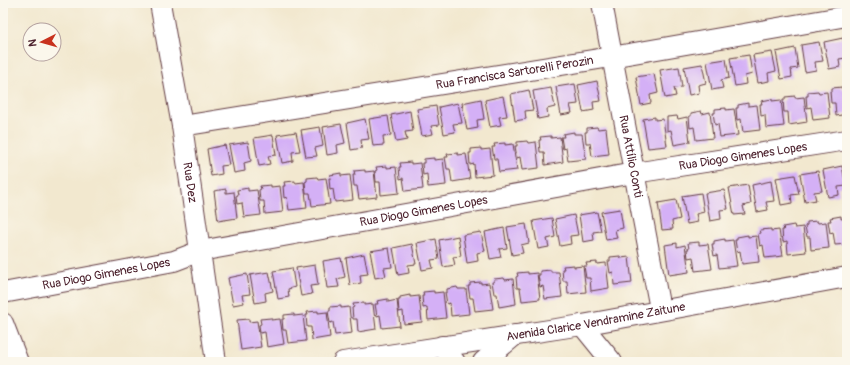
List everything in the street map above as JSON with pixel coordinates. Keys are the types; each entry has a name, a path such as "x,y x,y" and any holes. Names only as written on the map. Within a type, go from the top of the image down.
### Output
{"street":[{"name":"Rua Dez","path":"163,3 216,362"},
{"name":"Rua Attílio Conti","path":"602,3 660,310"},
{"name":"Rua Francisca Sartorelli Perozin","path":"182,126 611,57 847,16"},
{"name":"Rua Diogo Gimenes Lopes","path":"3,293 174,261 200,251 634,173 847,140"},
{"name":"Avenida Clarice Vendramine Zaitune","path":"343,362 582,325 847,277"},
{"path":"3,323 18,362"},
{"path":"582,325 612,362"},
{"path":"483,362 515,335"},
{"path":"442,346 455,362"}],"building":[{"path":"843,38 846,58 839,59 840,67 829,69 824,42"},
{"path":"819,42 823,61 815,62 816,70 805,72 801,45"},
{"path":"795,48 798,68 791,69 792,77 781,79 776,52"},
{"path":"772,52 776,71 768,73 769,81 758,83 753,55"},
{"path":"749,55 752,74 745,76 746,84 735,86 730,58"},
{"path":"726,59 729,78 721,80 723,88 712,90 707,62"},
{"path":"702,64 706,83 698,85 699,93 689,95 684,67"},
{"path":"679,67 682,87 674,88 676,96 665,98 660,70"},
{"path":"654,74 658,93 650,95 651,103 641,105 636,77"},
{"path":"597,81 601,101 593,102 594,110 583,112 578,85"},
{"path":"575,84 578,104 570,105 572,113 561,115 556,87"},
{"path":"842,87 842,89 847,88 847,114 836,116 835,103 831,103 830,91 832,91 832,88"},
{"path":"551,88 555,107 547,109 548,117 538,119 533,91"},
{"path":"529,90 533,110 525,111 526,119 515,121 511,94"},
{"path":"818,91 819,93 827,92 830,118 813,120 811,107 807,108 806,96 808,96 808,92"},
{"path":"503,96 507,116 499,117 501,125 490,127 485,100"},
{"path":"795,96 795,98 804,97 807,122 789,125 788,112 784,112 783,100 785,100 785,97"},
{"path":"481,99 484,119 477,120 478,128 467,130 462,103"},
{"path":"772,99 772,101 781,100 784,126 766,128 765,115 761,116 760,104 762,104 761,101"},
{"path":"458,103 462,123 453,124 455,132 444,134 439,107"},
{"path":"748,103 748,106 757,105 760,130 743,132 741,119 737,120 736,108 738,108 738,105"},
{"path":"436,106 439,125 431,126 433,134 422,136 417,109"},
{"path":"726,108 726,110 734,109 738,135 720,137 718,124 715,125 713,113 715,113 715,109"},
{"path":"410,111 413,131 405,132 407,140 396,142 391,115"},
{"path":"701,111 702,114 710,112 713,138 696,140 694,127 690,128 689,116 691,116 691,113"},
{"path":"388,116 391,135 383,136 384,145 373,146 369,119"},
{"path":"677,116 678,119 687,117 690,142 674,145 671,130 667,131 667,117"},
{"path":"655,117 655,120 663,119 667,146 648,148 643,119"},
{"path":"365,119 369,139 361,140 362,148 351,150 347,123"},
{"path":"341,124 345,143 337,145 338,153 327,155 323,127"},
{"path":"320,127 323,146 315,148 317,156 306,157 301,130"},
{"path":"597,127 598,129 606,128 609,154 592,156 590,143 586,143 585,132 587,132 587,128"},
{"path":"296,132 300,151 292,152 293,161 282,163 277,135"},
{"path":"574,132 574,134 582,134 586,159 568,161 566,148 563,149 561,137 564,137 563,134"},
{"path":"273,135 276,155 268,156 270,164 259,166 254,138"},
{"path":"551,136 551,138 560,137 563,162 545,165 544,152 540,152 539,140 541,140 540,137"},
{"path":"527,141 528,143 536,142 539,168 522,170 520,157 517,158 515,146 517,146 517,142"},
{"path":"248,142 251,161 244,163 245,171 234,173 229,145"},
{"path":"505,143 505,145 513,144 517,170 499,172 497,159 494,159 492,147 495,147 494,144"},
{"path":"225,145 229,165 221,166 222,174 211,176 207,149"},
{"path":"481,148 481,150 490,149 493,175 475,177 474,164 470,165 469,153 471,153 471,149"},
{"path":"458,153 458,155 466,154 470,179 452,182 450,169 447,169 445,157 448,157 447,154"},
{"path":"434,158 434,160 443,159 446,185 428,187 427,174 423,175 422,163 424,163 424,159"},
{"path":"411,162 411,164 420,163 423,189 405,191 403,178 400,179 399,167 401,167 400,163"},
{"path":"387,166 387,168 396,167 399,193 381,195 380,182 376,182 375,171 377,170 376,167"},
{"path":"842,166 846,186 838,187 839,195 828,197 823,170"},
{"path":"365,170 365,172 374,171 377,197 359,199 357,186 354,186 353,175 355,175 354,171"},
{"path":"818,171 822,191 814,192 816,200 805,202 800,174"},
{"path":"341,173 341,176 350,175 353,200 335,202 333,189 330,190 329,178 331,178 330,175"},
{"path":"795,175 799,194 791,195 792,203 781,205 776,178"},
{"path":"317,177 318,179 326,178 330,204 312,206 310,193 306,193 305,182 307,181 307,178"},
{"path":"295,181 295,183 304,182 307,208 289,210 287,197 284,198 283,186 285,186 284,182"},
{"path":"771,181 774,201 766,202 768,210 757,212 752,185"},
{"path":"271,185 271,187 280,186 283,212 265,214 264,201 260,201 259,190 261,189 260,186"},
{"path":"748,185 751,204 743,206 745,214 734,215 729,188"},
{"path":"248,188 248,191 257,190 261,215 244,217 242,203 237,204 237,190"},
{"path":"226,189 226,193 234,192 237,218 218,221 214,191"},
{"path":"724,190 728,209 720,210 721,219 710,221 705,193"},
{"path":"701,193 704,212 696,214 698,222 687,224 682,196"},
{"path":"676,200 680,219 672,221 673,229 662,230 658,203"},
{"path":"620,209 623,228 615,230 617,238 606,240 601,212"},
{"path":"597,212 601,231 593,232 594,240 583,242 579,215"},
{"path":"574,215 578,235 570,236 571,244 560,246 555,219"},
{"path":"841,216 841,219 847,218 847,244 835,245 833,232 830,233 828,221 831,221 830,218"},
{"path":"552,218 555,237 547,239 549,247 538,249 533,221"},
{"path":"817,221 818,223 826,222 829,248 811,250 810,237 807,237 805,226 807,225 807,222"},
{"path":"526,224 529,243 521,245 523,253 512,255 507,227"},
{"path":"794,225 795,228 803,227 806,252 788,254 787,241 783,242 782,230 784,230 783,227"},
{"path":"504,228 507,248 499,249 501,257 490,259 485,232"},
{"path":"771,229 771,231 779,230 783,256 765,258 763,245 760,246 758,234 761,233 760,230"},
{"path":"481,232 485,251 477,253 478,261 467,263 463,235"},
{"path":"748,235 748,237 756,236 759,262 742,264 740,251 737,252 735,240 737,240 737,237"},
{"path":"458,236 461,256 453,257 455,265 443,267 439,240"},
{"path":"436,239 439,259 431,260 433,268 422,270 417,243"},
{"path":"725,239 725,241 733,240 737,266 719,268 717,255 714,256 712,244 714,244 714,241"},
{"path":"699,242 699,245 708,244 712,269 695,271 693,257 688,258 688,243"},
{"path":"677,243 677,247 685,245 689,272 669,275 665,245"},
{"path":"412,244 416,264 408,265 409,273 398,275 393,248"},
{"path":"389,248 392,267 384,268 386,276 375,278 370,251"},
{"path":"364,254 368,274 360,275 361,283 350,285 346,258"},
{"path":"620,256 621,258 629,257 632,283 614,285 613,272 610,273 608,261 610,261 610,257"},
{"path":"341,258 345,277 337,279 339,287 327,288 323,261"},
{"path":"597,262 597,264 606,263 609,288 591,291 590,278 586,278 584,266 587,266 586,263"},
{"path":"315,265 318,285 310,286 312,294 301,296 296,268"},
{"path":"574,265 574,267 583,266 586,292 568,294 567,281 563,281 562,269 564,269 563,266"},
{"path":"292,268 295,287 288,289 289,297 278,299 273,271"},
{"path":"551,270 551,272 559,272 562,297 545,299 543,286 540,287 538,275 540,275 540,271"},
{"path":"269,272 273,291 265,293 266,301 255,303 250,275"},
{"path":"528,272 528,274 537,273 540,299 522,301 520,288 517,288 516,277 518,276 517,273"},
{"path":"247,274 250,294 242,295 244,303 233,305 228,278"},
{"path":"504,278 505,280 513,279 516,304 499,307 497,294 494,294 492,282 494,282 494,279"},
{"path":"481,282 481,284 489,283 493,309 475,311 473,298 470,298 468,286 470,286 470,283"},
{"path":"457,287 458,289 466,289 469,314 451,316 450,303 447,304 445,292 447,292 447,289"},
{"path":"434,291 434,293 443,292 446,318 428,320 427,307 423,308 422,296 424,296 423,292"},
{"path":"410,295 410,297 419,296 422,322 404,324 403,311 399,312 398,300 400,300 400,297"},
{"path":"388,299 388,302 397,300 400,326 382,328 380,315 377,316 375,304 378,304 377,301"},
{"path":"364,303 364,305 373,304 376,329 358,332 357,319 353,319 352,308 354,307 353,304"},
{"path":"341,306 341,308 349,307 352,333 335,335 333,322 330,323 328,311 330,311 330,307"},
{"path":"318,311 318,313 327,312 330,337 312,340 311,327 307,327 306,315 308,315 307,312"},
{"path":"294,314 294,316 303,315 306,341 288,343 286,330 283,330 282,319 284,319 284,315"},
{"path":"271,318 271,320 280,319 284,344 267,347 265,332 260,333 259,325 261,324 260,319"},
{"path":"249,319 249,322 257,321 261,347 241,350 237,320"}]}
